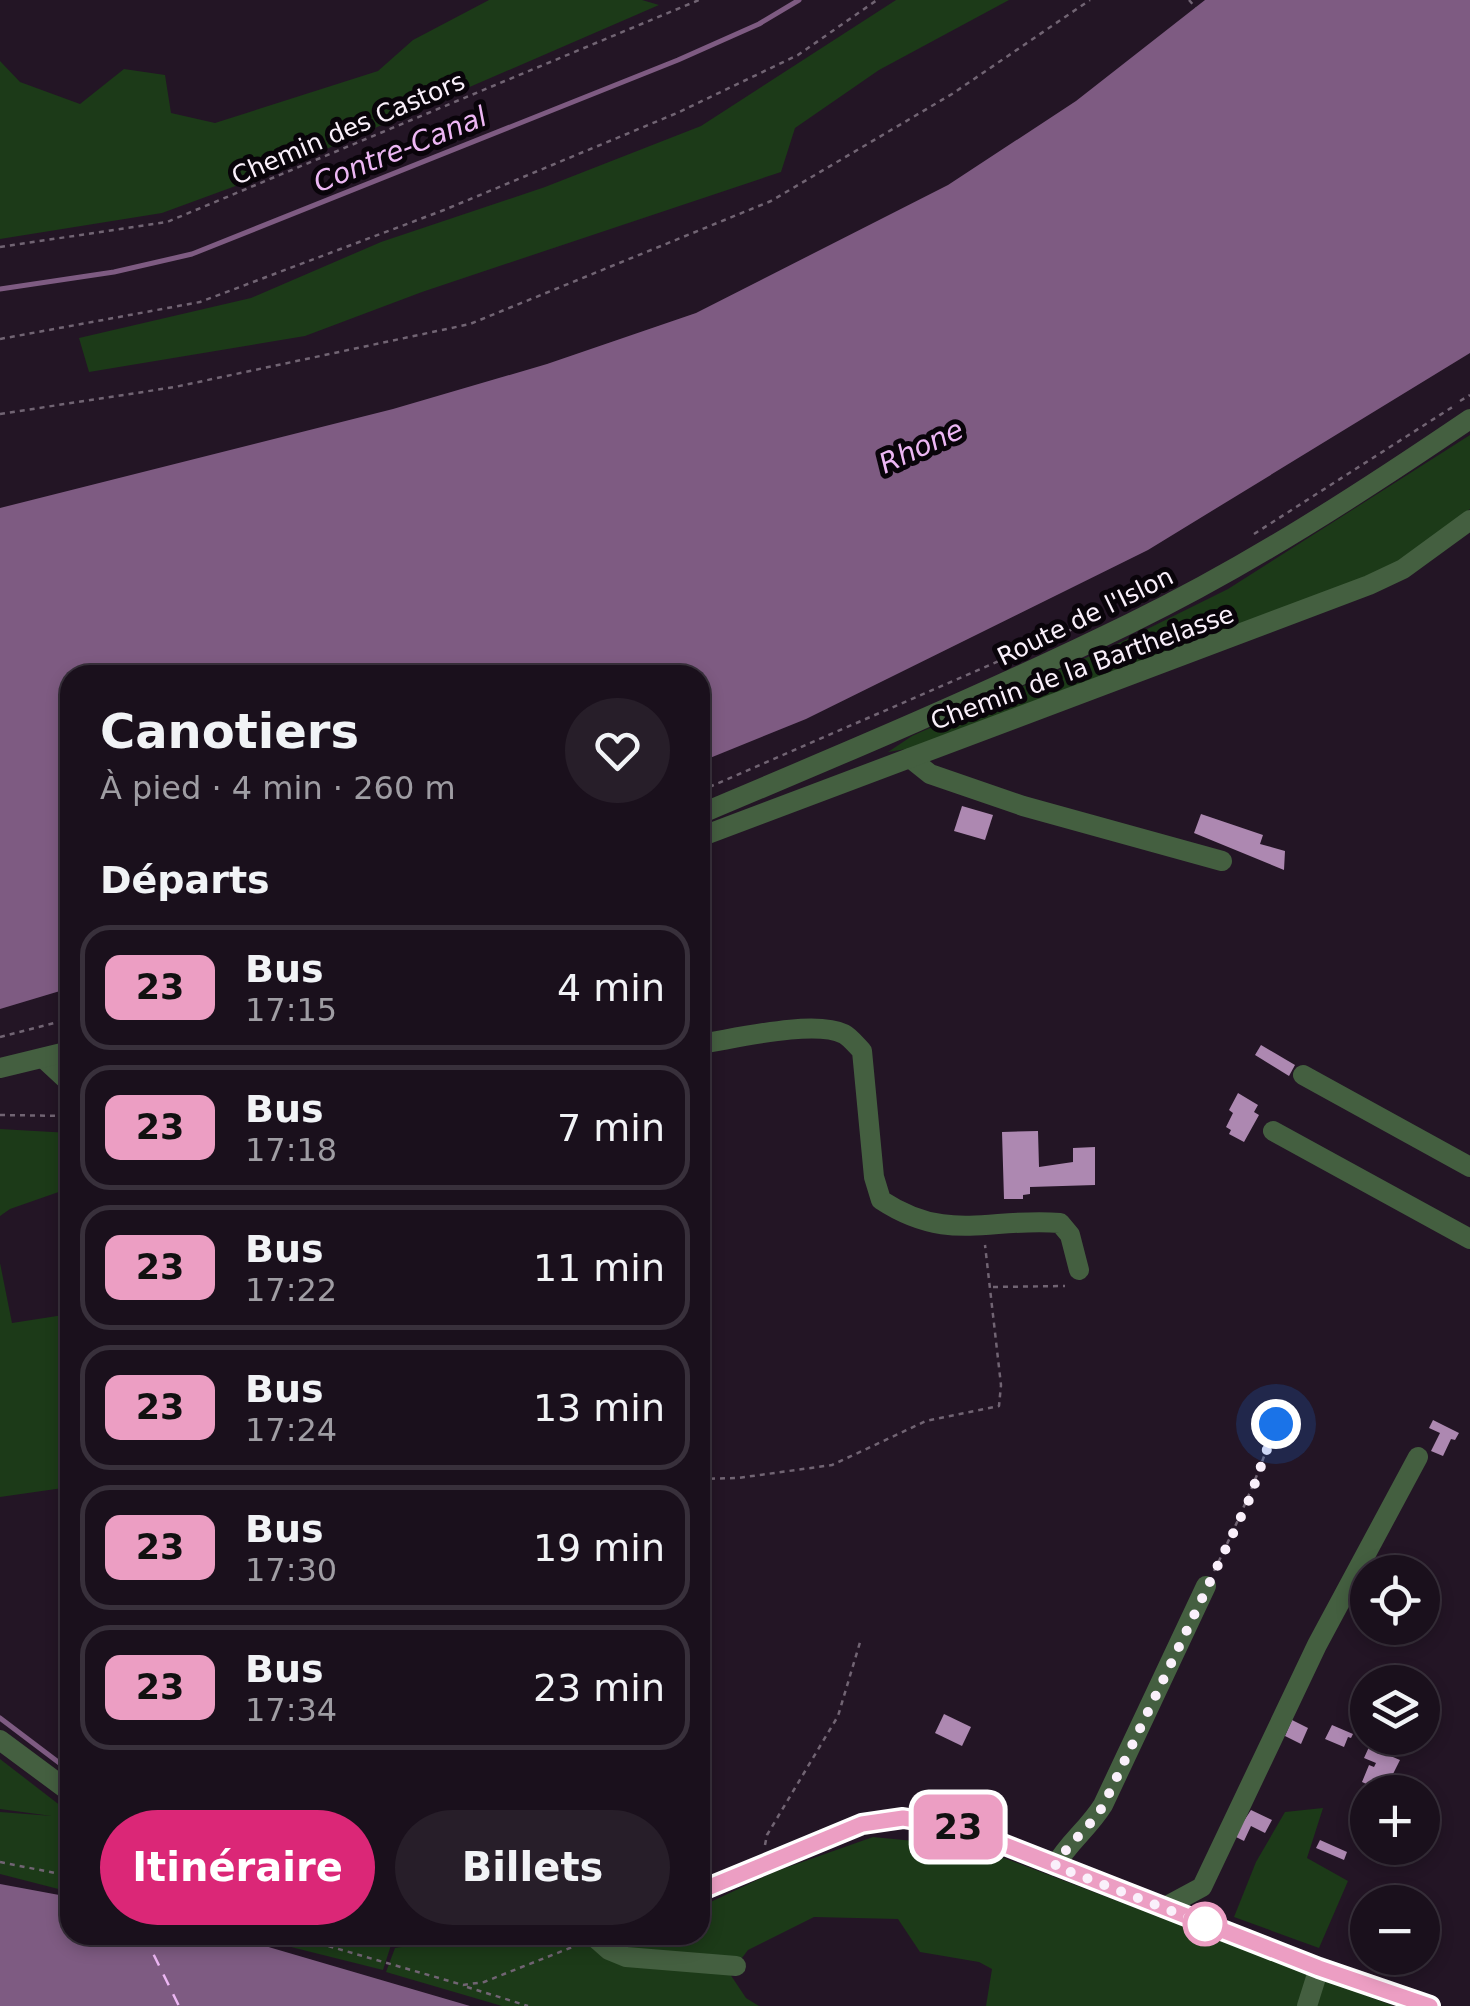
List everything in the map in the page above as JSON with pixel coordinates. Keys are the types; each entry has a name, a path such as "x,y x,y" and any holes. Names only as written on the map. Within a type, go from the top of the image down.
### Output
{"street":[{"name":"Route de l'Islon","path":"710,810 986,692 1134,622 1363,492 1470,419"},
{"name":"Chemin de la Barthelasse","path":"710,834 1369,585 1403,568 1470,520"},
{"path":"910,758 930,774 1024,806 1222,861"},
{"path":"710,1042 775,1031 814,1029 844,1034 862,1050 874,1177 881,1200 904,1216 940,1226 1060,1223 1070,1236 1080,1262 1079,1270"},
{"path":"0,1068 60,1054"},
{"path":"42,1058 60,1074"},
{"path":"1303,1075 1470,1168"},
{"path":"1273,1130 1470,1239"},
{"path":"1162,1908 1202,1887 1318,1645 1418,1457"},
{"path":"1055,1866 1103,1806 1206,1586"},
{"path":"0,1740 60,1785"},
{"path":"710,1888 862,1824 903,1818 959,1827 1319,1968 1430,2006"},
{"path":"606,1945 626,1957 736,1966"},
{"path":"1307,2006 1319,1968"}],"path":[{"name":"Chemin des Castors","path":"0,247 166,222 699,0"},
{"path":"0,339 200,302 444,210 677,113 798,55 878,0"},
{"path":"0,414 175,387 470,324 772,201 952,94 1090,0"},
{"path":"1189,0 1196,8"},
{"path":"1243,541 1470,395"},
{"path":"710,786 1074,628"},
{"path":"0,1037 60,1021"},
{"path":"0,1115 60,1116"},
{"path":"710,1479 832,1465 926,1421 998,1406 1002,1385 992,1287 979,1226"},
{"path":"992,1287 1070,1285 1079,1270"},
{"path":"1206,1586 1249,1500 1268,1453 1284,1396"},
{"path":"760,1865 767,1834 838,1716 861,1640"},
{"path":"0,1862 60,1873"},
{"path":"324,1945 528,2006"},
{"path":"463,1986 484,1982 574,1945"}],"green space":[{"path":"489,0 642,0 659,5 271,173 162,213 0,239 0,61 20,82 80,104 124,69 165,75 171,113 215,123 378,71 413,40"},
{"path":"896,0 1009,0 879,70 795,128 781,172 422,292 305,336 89,372 79,338 251,298 381,242 545,187 701,126"},
{"path":"1470,435 1470,509 1397,567 919,747 888,752 912,736 1228,589"},
{"path":"0,1129 60,1132 60,1192 0,1216"},
{"path":"0,1263 12,1323 60,1316 60,1488 0,1497"},
{"path":"0,1759 60,1805 60,1889 0,1874 0,1812 52,1816 0,1809"},
{"path":"1323,1808 1307,1858 1348,1881 1319,1948 1234,1917 1256,1862 1285,1812"},
{"path":"873,1837 975,1847 1394,2006 986,2006 992,1969 979,1962 920,1952 898,1919 814,1917 748,1950 730,1974 746,1998 759,2006 502,2006 386,1972 395,1948 414,1945 710,1945 710,1902 774,1872"},
{"path":"283,1945 391,1945 383,1970"}],"water":[{"name":"Rhone","path":"1205,0 1470,0 1470,353 1148,550 806,719 710,758 710,665 60,665 60,991 0,1009 0,508 393,409 547,364 696,313 948,185 1076,101"},
{"path":"0,1884 60,1895 60,1945 262,1945 470,2006 0,2006"}],"building":[{"path":"962,806 993,815 985,840 954,831"},
{"path":"1201,814 1263,835 1260,844 1285,851 1284,870 1194,833"},
{"path":"1261,1045 1295,1065 1289,1076 1255,1055"},
{"path":"1238,1093 1258,1105 1254,1112 1259,1115 1244,1142 1229,1134 1231,1130 1226,1127"},
{"path":"1038,1131 1039,1167 1073,1162 1073,1148 1095,1147 1095,1185 1030,1187 1030,1194 1023,1195 1023,1199 1004,1199 1002,1132"},
{"path":"1433,1420 1459,1433 1455,1440 1451,1439 1443,1456 1431,1451 1440,1433 1429,1428"},
{"path":"944,1714 971,1727 962,1746 935,1733"},
{"path":"1292,1720 1308,1728 1301,1744 1285,1736"},
{"path":"1332,1725 1350,1733 1344,1747 1325,1739"},
{"path":"1388,1755 1400,1760 1392,1775 1365,1775 1369,1765 1374,1767 1376,1763 1364,1758"},
{"path":"1251,1810 1272,1820 1265,1833 1251,1826 1244,1841 1234,1836"},
{"path":"1320,1840 1347,1852 1344,1860 1316,1848"}],"waterway":[{"name":"Contre-Canal","path":"0,289 114,272 192,254 678,60 759,24 799,0"},
{"path":"0,1718 60,1763"}],"ferry route":[{"path":"149,1945 179,2006"}],"bus line":[{"name":"23","path":"710,1887 862,1824 903,1818 959,1827 1319,1968 1430,2006"}],"route":[{"path":"1205,1924 1055,1866 1103,1806 1249,1500 1276,1424"}]}
